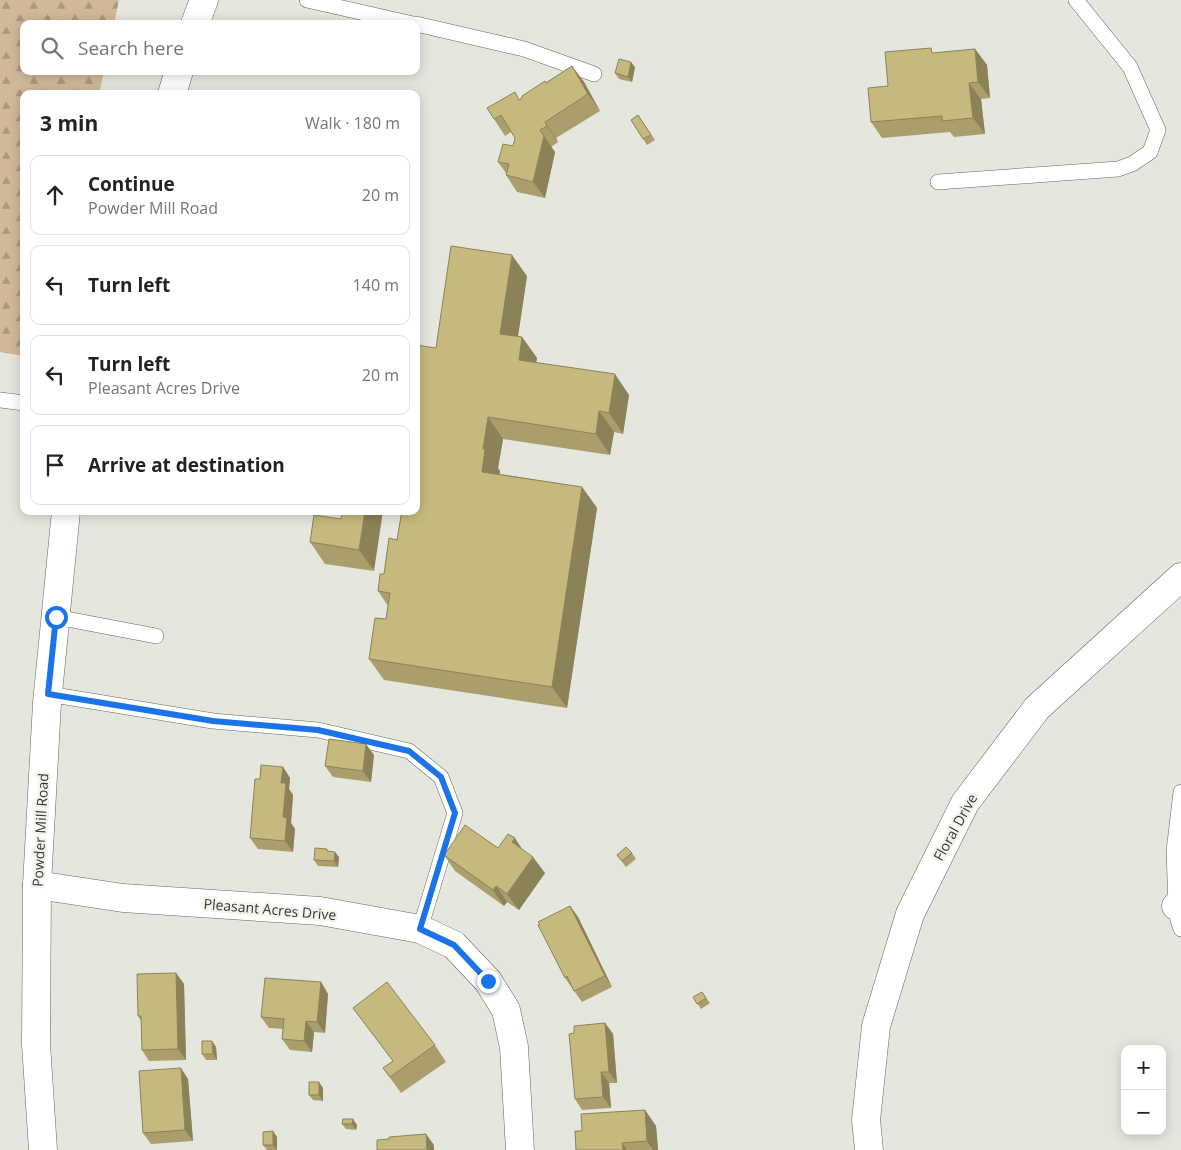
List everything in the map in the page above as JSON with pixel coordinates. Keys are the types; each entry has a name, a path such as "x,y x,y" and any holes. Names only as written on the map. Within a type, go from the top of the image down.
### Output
{"street":[{"path":"196,20 204,0"},
{"path":"173,90 178,75"},
{"name":"Powder Mill Road","path":"43,1150 36,1044 37,885 48,694 66,515"},
{"name":"Floral Drive","path":"868,1150 866,1120 876,1026 910,914 965,803 1037,708 1181,577"},
{"name":"Pleasant Acres Drive","path":"37,885 123,898 320,911 420,929 454,945 488,981 506,1010 514,1047 520,1150"}],"lane":[{"path":"307,0 397,20"},
{"path":"938,182 1118,169 1132,164 1150,152 1158,130 1130,67 1076,0"},
{"path":"420,25 524,49 594,74"},
{"path":"0,400 20,403"},
{"path":"56,617 156,636"},
{"path":"48,694 213,721 318,730 409,751 441,777 455,813 420,929"},
{"path":"1179,914 1174,851 1181,792"}],"green space":[{"path":"0,0 119,0 115,20 20,20 20,75 103,75 100,90 20,90 20,355 0,352"}],"building":[{"path":"931,48 932,53 975,49 978,82 969,83 973,118 942,121 942,116 871,122 868,88 888,86 885,52"},
{"path":"619,59 631,62 628,77 615,73"},
{"path":"572,66 588,94 545,122 547,126 540,130 544,136 533,182 506,175 509,164 498,162 503,144 513,146 515,138 501,115 494,119 487,108 515,92 519,100 545,81 546,83"},
{"path":"638,115 651,135 643,139 631,120"},
{"path":"451,246 512,255 500,334 522,337 519,360 615,374 609,413 599,411 596,434 488,417 483,449 485,449 482,472 582,487 552,687 369,659 375,618 386,619 390,593 378,591 380,574 384,574 389,538 397,540 401,515 420,515 420,346 436,348"},
{"path":"314,515 341,519 342,515 364,515 359,550 310,542"},
{"path":"329,739 366,744 363,771 325,766"},
{"path":"261,765 283,767 281,783 286,783 283,817 287,818 285,841 250,838 255,779 260,779"},
{"path":"465,825 498,848 508,834 515,838 512,842 533,857 507,894 496,886 493,890 444,855"},
{"path":"626,847 632,853 622,861 617,855"},
{"path":"315,848 335,852 334,861 314,860"},
{"path":"570,906 605,976 574,991 567,976 565,978 538,925 540,924 538,922"},
{"path":"176,973 178,1049 142,1050 141,1016 138,1016 137,974"},
{"path":"265,978 321,982 317,1022 306,1021 304,1041 282,1039 284,1019 261,1017"},
{"path":"387,982 435,1045 390,1077 383,1068 393,1061 353,1008"},
{"path":"702,992 706,998 697,1004 693,997"},
{"path":"605,1023 609,1072 601,1072 603,1097 575,1099 569,1034 574,1033 574,1026"},
{"path":"202,1041 212,1041 213,1054 202,1054"},
{"path":"181,1068 185,1130 143,1133 139,1071"},
{"path":"309,1082 319,1082 319,1095 309,1095"},
{"path":"645,1110 647,1141 622,1143 623,1150 576,1150 575,1131 582,1131 581,1114"},
{"path":"343,1119 353,1119 352,1124 342,1124"},
{"path":"273,1131 273,1145 263,1145 263,1132"},
{"path":"426,1134 427,1150 377,1150 377,1140 389,1139 389,1137"}],"route":[{"path":"56,617 48,694 213,721 318,730 409,751 441,777 455,813 420,929 454,945 488,981"}]}
